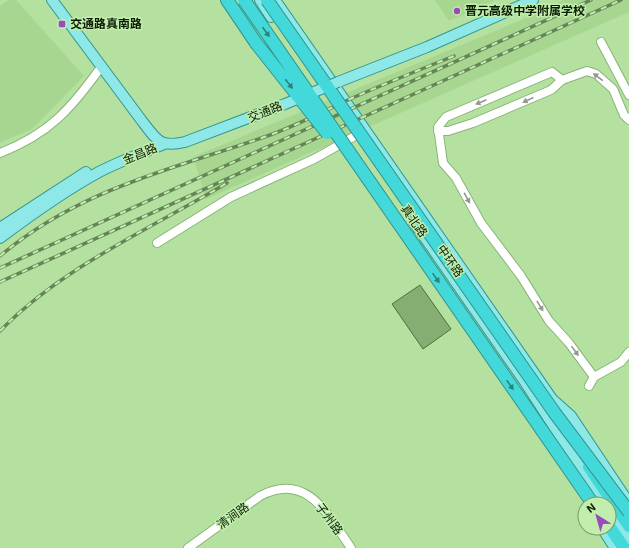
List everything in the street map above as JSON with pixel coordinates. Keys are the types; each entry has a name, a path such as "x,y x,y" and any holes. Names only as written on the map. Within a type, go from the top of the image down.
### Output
{"highway":[{"path":"227,0 256,43 414,246"},
{"name":"中环路","path":"244,0 587,496"},
{"name":"中环路","path":"267,0 554,412 629,526"},
{"path":"554,412 629,512"},
{"path":"616,536 624,548"}],"main road":[{"path":"52,0 156,140 164,144"},
{"name":"真北路","path":"260,0 525,382 599,496"},
{"name":"真北路","path":"275,0 552,399 629,516"},
{"name":"交通路","path":"164,144 172,145 198,137 285,104 427,47 533,0"},
{"name":"金昌路","path":"0,228 74,178 99,165 140,147 164,144"},
{"name":"金昌路","path":"0,238 50,201 85,180 101,171 164,144"},
{"name":"真北路","path":"552,399 571,416 629,503"},
{"path":"558,434 568,478 580,496"},
{"path":"617,524 629,542"},
{"path":"607,536 615,548"}],"street":[{"path":"601,42 629,95"},
{"path":"0,153 38,136 55,123 88,85 101,67"},
{"path":"438,131 448,131 473,123 551,90 562,80 588,71 596,74 613,89 624,116 629,120"},
{"path":"562,80 552,72 446,117 438,127 438,131 443,164 456,178 481,223 521,276 549,321 569,343 594,377"},
{"path":"157,243 231,197 314,159 355,136"},
{"path":"589,386 594,377 621,362 629,352"},
{"name":"清涧路","path":"188,548 260,496 281,488"},
{"name":"子州路","path":"281,488 296,490 316,500 351,548"}],"shaded area":[{"path":"9,0 16,0 84,76 32,129 0,143 0,6"},
{"name":"晋元高级中学附属学校","path":"435,0 495,0 449,21"},
{"path":"563,0 629,0 629,12 206,199 193,157 543,11"}],"building":[{"path":"420,285 451,329 423,349 392,304"}],"railway":[{"path":"0,268 591,0"},
{"path":"0,282 621,0"},
{"path":"0,256 31,233 63,213 96,197 164,170 280,131 363,93 454,56"},
{"path":"0,331 25,308 80,268 138,233 227,183"}],"place":[{"name":"晋元高级中学附属学校","path":"457,11"},
{"name":"交通路真南路","path":"62,24"}]}
